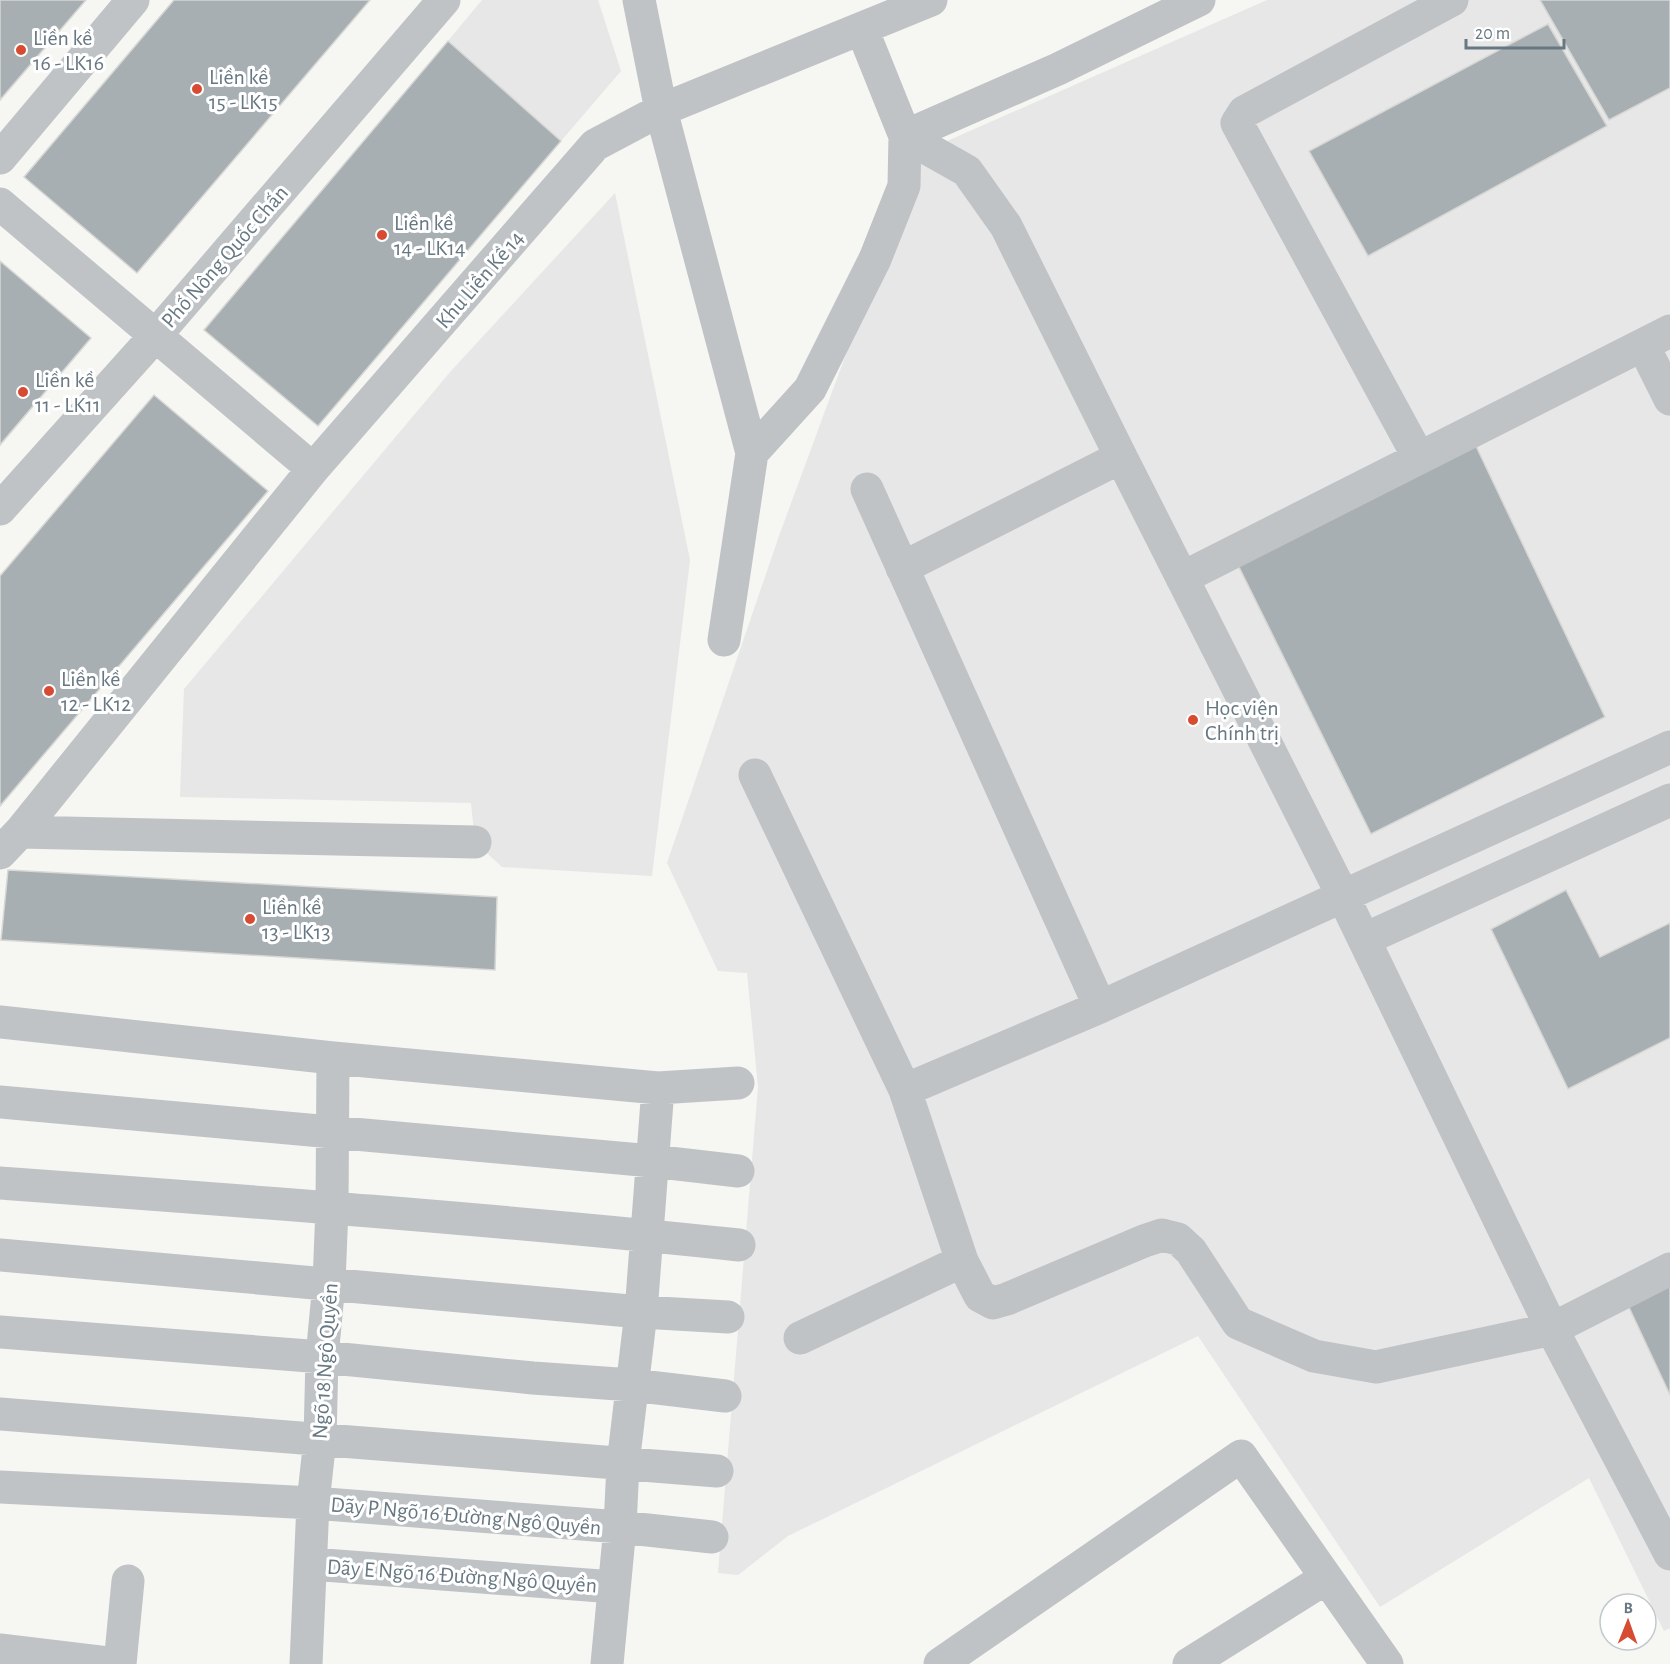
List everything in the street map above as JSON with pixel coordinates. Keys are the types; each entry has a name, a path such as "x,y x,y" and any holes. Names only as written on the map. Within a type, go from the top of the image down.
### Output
{"street":[{"path":"0,158 133,0"},
{"name":"Phố Nông Quốc Chấn","path":"0,509 156,335 444,0"},
{"path":"639,0 661,110 752,453 724,640"},
{"name":"Khu Liền Kề 14","path":"10,842 313,469 595,146 661,110 931,0"},
{"path":"905,136 1058,69 1199,0"},
{"path":"1419,458 1237,123 1244,112 1452,0"},
{"path":"752,453 810,389 875,259 904,186 905,136 862,29"},
{"path":"905,136 966,171 1006,226 1365,939 1552,1329 1670,1554"},
{"path":"0,204 313,469"},
{"path":"1182,578 1656,338 1670,399"},
{"path":"902,568 1121,457"},
{"path":"867,489 1100,1007"},
{"path":"905,1090 1100,1007 1670,747"},
{"path":"755,775 905,1090 962,1261 980,1296 993,1303 1007,1299 1162,1235 1178,1239 1191,1251 1238,1323 1314,1356 1376,1367 1552,1329 1670,1269"},
{"path":"1365,939 1670,800"},
{"path":"10,842 475,842"},
{"path":"0,1022 333,1058 658,1088 738,1083"},
{"name":"Ngõ 18 Ngô Quyền","path":"306,1664 313,1503 320,1439 322,1357 329,1283 333,1058"},
{"path":"607,1664 620,1527 623,1464 641,1312 658,1088"},
{"path":"0,1102 652,1161 738,1171"},
{"path":"0,1183 332,1208 739,1245"},
{"path":"0,1255 641,1312 728,1317"},
{"path":"800,1338 962,1261"},
{"path":"0,1332 322,1357 534,1378 632,1385 725,1396"},
{"path":"0,1414 717,1471"},
{"path":"940,1664 1241,1456 1387,1664"},
{"name":"Dãy P Ngõ 16 Đường Ngô Quyền","path":"0,1487 313,1503 620,1527 712,1537"},
{"name":"Dãy E Ngõ 16 Đường Ngô Quyền","path":"311,1564 614,1587"},
{"path":"1189,1664 1326,1578"},
{"path":"0,1650 118,1664 128,1581"}],"shaded area":[{"path":"482,0 598,0 621,71 561,141 448,41"},
{"name":"Học viện Chính trị","path":"1267,0 1670,0 1670,1628 1664,1631 1658,1619 1658,1592 1645,1592 1589,1478 1380,1607 1198,1336 788,1536 738,1575 718,1573 758,1087 747,973 718,971 667,863 779,536 920,153"},
{"path":"615,193 690,560 652,876 502,867 475,842 471,803 180,797 184,689 451,371"}],"building":[{"name":"Liền kề 16 - LK16","path":"0,0 86,0 0,100"},
{"name":"Liền kề 15 - LK15","path":"174,0 370,0 137,273 24,177"},
{"path":"1540,0 1670,0 1670,88 1609,120"},
{"path":"1548,24 1607,126 1368,256 1309,151"},
{"name":"Liền kề 14 - LK14","path":"448,41 561,141 318,426 204,330"},
{"name":"Liền kề 11 - LK11","path":"0,261 91,338 0,445"},
{"name":"Liền kề 12 - LK12","path":"154,395 268,491 0,806 0,576"},
{"path":"1475,444 1605,717 1371,834 1236,561"},
{"name":"Liền kề 13 - LK13","path":"8,870 497,897 495,970 1,940"},
{"path":"1566,890 1600,957 1670,923 1670,1038 1568,1089 1491,929"},
{"path":"1670,1283 1670,1395 1627,1303"}],"place":[{"name":"Liền kề 16 - LK16","path":"21,50"},
{"name":"Liền kề 15 - LK15","path":"197,89"},
{"name":"Liền kề 14 - LK14","path":"382,235"},
{"name":"Liền kề 11 - LK11","path":"23,392"},
{"name":"Liền kề 12 - LK12","path":"49,691"},
{"name":"Học viện Chính trị","path":"1193,720"},
{"name":"Liền kề 13 - LK13","path":"250,919"}]}
